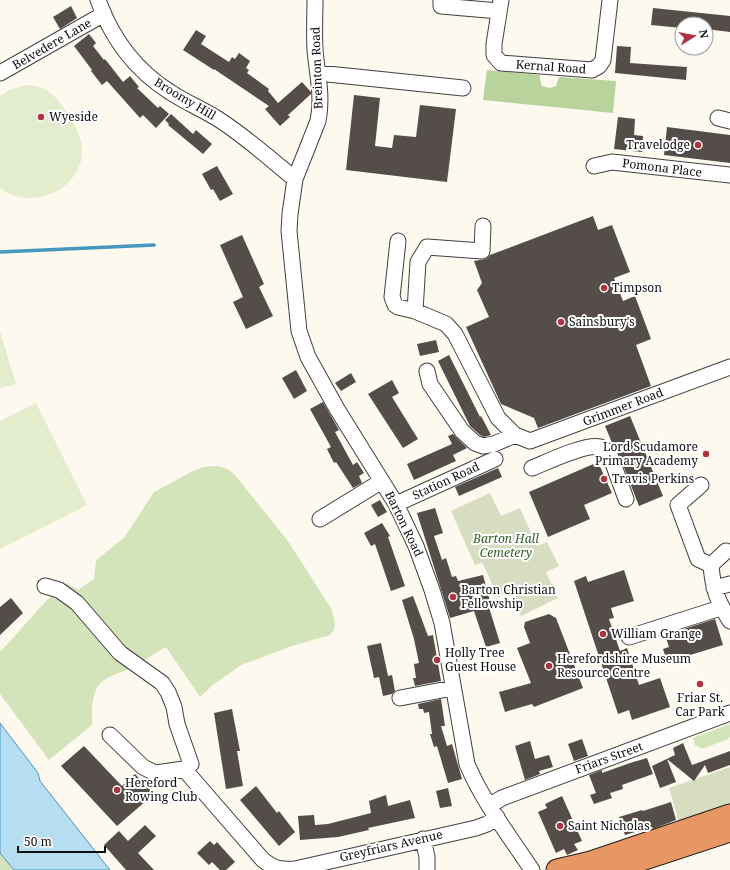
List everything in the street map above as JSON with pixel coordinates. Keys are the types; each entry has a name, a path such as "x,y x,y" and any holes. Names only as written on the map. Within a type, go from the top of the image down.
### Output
{"highway":[{"path":"557,870 590,862 730,815"},
{"path":"611,870 730,831"}],"street":[{"name":"Broomy Hill","path":"98,0 113,34 136,65 151,79 231,128 295,179"},
{"name":"Breinton Road","path":"295,179 318,121 320,111 315,48 315,0"},
{"path":"441,0 441,6 500,6"},
{"name":"Kernal Road","path":"500,6 494,44 494,55 500,63 592,70 599,66 603,60 610,0"},
{"name":"Belvedere Lane","path":"0,74 104,14"},
{"path":"318,73 463,88"},
{"name":"Pomona Place","path":"594,166 612,162 730,176"},
{"name":"Barton Road","path":"295,179 289,231 294,298 302,345 337,409 396,504 416,546 442,623 467,764 473,778 493,812 532,870"},
{"path":"415,311 418,262 427,247 482,251 483,226"},
{"path":"398,241 392,297 393,302 398,307 415,311 446,324 455,334 498,418 515,435 494,444 483,446 474,443 462,431 430,384 427,371"},
{"name":"Grimmer Road","path":"515,435 530,441 730,367"},
{"path":"579,424 588,447"},
{"path":"532,468 588,447 599,447 606,450 610,455 626,499"},
{"name":"Station Road","path":"396,504 495,459"},
{"path":"320,519 382,481"},
{"path":"701,485 678,505 705,562 721,607 730,621"},
{"path":"705,562 726,551"},
{"path":"714,588 730,584"},
{"path":"45,586 59,590 77,603 120,653 162,683 168,692 174,707 177,724 192,764 184,769 155,773 143,767 110,735"},
{"path":"629,638 721,607"},
{"path":"400,698 453,688"},
{"name":"Friars Street","path":"493,812 502,798 730,713"},
{"name":"Greyfriars Avenue","path":"184,769 263,860 274,868 283,870 295,869 476,828 487,824 493,812"},
{"path":"423,839 428,857 427,870"}],"green space":[{"path":"487,70 540,75 542,86 550,88 556,86 559,77 616,81 613,113 483,100"},
{"name":"Wyeside","path":"28,85 43,88 65,109 76,128 82,148 82,157 80,166 76,173 57,191 40,197 24,198 9,194 0,188 0,96 11,89"},
{"path":"0,331 16,384 0,388"},
{"path":"36,403 87,505 0,549 0,421"},
{"path":"216,466 231,471 235,475 288,541 332,610 335,622 334,630 330,635 292,646 241,665 214,684 200,697 166,647 131,668 109,677 101,683 96,690 93,700 92,725 49,760 0,694 0,652 47,600 67,583 78,590 94,579 96,560 124,538 154,492 193,471 204,467"},
{"name":"Barton Hall Cemetery","path":"490,493 501,516 520,508 537,546 547,542 559,566 546,572 558,598 521,616 510,592 498,597 482,562 475,565 451,511"},
{"path":"730,724 730,736 728,739 702,749 695,745 693,738"},
{"path":"730,767 730,808 680,825 669,788"},
{"path":"0,853 14,870 0,870"}],"water":[{"path":"0,723 38,773 40,781 110,870 14,870 0,853"}],"building":[{"path":"71,6 77,18 60,29 53,17"},
{"path":"653,8 730,16 730,32 714,30 714,16 674,16 674,27 651,25"},
{"path":"196,30 206,36 201,44 229,62 232,57 235,59 239,53 250,61 246,68 249,70 247,73 269,89 268,91 278,103 302,82 311,94 288,115 290,117 280,126 265,109 269,106 183,50"},
{"path":"89,34 96,43 93,46 123,82 130,76 139,87 137,88 158,108 160,106 169,114 156,128 143,115 140,118 107,81 102,85 91,71 92,70 74,46"},
{"path":"617,46 631,47 630,63 687,67 686,80 615,73"},
{"path":"354,95 380,98 375,146 392,148 394,135 416,137 420,105 456,109 447,182 346,170"},
{"path":"171,114 193,134 196,130 212,144 203,154 168,125 169,124 165,120"},
{"path":"618,117 635,119 634,135 643,136 642,152 614,149"},
{"name":"Travelodge","path":"667,127 730,135 730,163 664,155"},
{"path":"217,166 233,194 220,201 213,189 211,190 202,174"},
{"name":"Sainsbury's","path":"593,216 598,230 612,225 630,272 614,278 623,301 635,296 651,339 636,345 651,386 538,428 534,418 501,404 466,327 489,317 477,290 482,283 474,261 486,259 490,255"},
{"path":"242,235 264,284 259,287 273,316 246,329 233,302 243,297 220,245"},
{"path":"436,340 439,352 420,356 417,344"},
{"path":"449,355 480,417 481,416 491,435 484,437 470,426 438,361"},
{"path":"296,370 307,391 294,399 282,378"},
{"path":"351,373 356,382 341,391 335,383"},
{"path":"392,380 399,393 392,397 418,439 403,448 368,394"},
{"path":"323,402 339,430 335,432 353,465 357,462 364,473 359,476 362,483 353,488 336,462 334,463 327,449 331,447 310,409"},
{"path":"630,416 663,496 639,506 618,452 613,445 605,426"},
{"path":"453,434 467,448 453,455 456,461 414,480 407,464 452,444 448,436"},
{"path":"598,462 612,493 584,505 590,519 548,537 529,492"},
{"path":"498,468 502,477 459,496 455,487"},
{"path":"380,500 387,512 378,517 371,505"},
{"path":"435,508 443,533 434,536 442,560 446,558 452,577 456,576 458,581 483,575 490,601 487,601 500,643 486,647 474,611 450,618 417,513"},
{"path":"382,523 390,536 388,537 405,586 391,591 375,544 371,546 364,533"},
{"name":"William Grange","path":"624,570 634,601 611,608 614,618 609,619 620,651 627,648 639,685 660,678 670,707 632,720 629,710 618,714 574,581 586,576 588,582"},
{"path":"413,596 428,636 433,635 441,681 415,686 413,678 416,678 414,664 419,663 414,639 402,600"},
{"path":"11,598 23,613 0,635 0,607"},
{"name":"Herefordshire Museum Resource Centre","path":"549,614 556,618 583,688 534,707 532,704 505,712 499,692 531,683 517,648 530,643 524,627 525,622"},
{"path":"715,619 723,645 667,662 663,649 669,647 665,635"},
{"path":"381,643 388,676 392,675 395,691 392,694 383,696 379,677 374,678 367,646"},
{"path":"441,699 445,726 441,726 447,746 452,744 462,779 448,783 437,746 434,747 430,734 432,734 429,712 424,713 423,709 419,709 418,704"},
{"path":"232,709 240,751 237,751 243,786 226,789 214,713"},
{"path":"582,739 588,756 574,761 568,744"},
{"path":"530,741 535,759 549,755 553,767 539,771 540,774 525,780 515,746"},
{"path":"683,743 692,765 730,751 730,765 708,773 705,765 694,781 667,759 676,782 660,788 652,766 675,755 673,748"},
{"name":"Hereford Rowing Club","path":"84,746 122,786 135,774 154,794 117,826 61,766"},
{"path":"647,758 653,774 622,785 623,789 610,793 612,798 594,804 590,795 596,793 589,775 602,770 602,773"},
{"path":"256,786 277,813 279,811 295,832 279,846 240,800"},
{"path":"448,788 452,806 440,808 436,791"},
{"path":"386,795 388,806 410,800 415,818 368,828 369,830 338,837 300,840 298,816 314,815 315,825 328,824 371,813 369,801"},
{"name":"Saint Nicholas","path":"562,796 582,841 574,844 578,850 567,855 564,849 556,853 538,812 547,808 545,804"},
{"path":"671,802 676,820 653,829 652,827 625,835 619,817"},
{"path":"145,825 156,836 138,853 154,870 126,870 104,845 119,831 128,841"},
{"path":"210,841 214,845 217,842 235,862 226,870 220,870 212,862 209,865 197,853"}],"waterway":[{"path":"0,252 154,245"}],"place":[{"name":"Wyeside","path":"41,117"},
{"name":"Travelodge","path":"698,145"},
{"name":"Timpson","path":"604,288"},
{"name":"Sainsbury's","path":"561,322"},
{"name":"Lord Scudamore Primary Academy","path":"706,454"},
{"name":"Travis Perkins","path":"604,479"},
{"name":"Barton Christian Fellowship","path":"453,597"},
{"name":"William Grange","path":"603,634"},
{"name":"Holly Tree Guest House","path":"437,660"},
{"name":"Herefordshire Museum Resource Centre","path":"549,666"},
{"name":"Friar St. Car Park","path":"700,684"},
{"name":"Hereford Rowing Club","path":"117,790"},
{"name":"Saint Nicholas","path":"560,826"}]}
